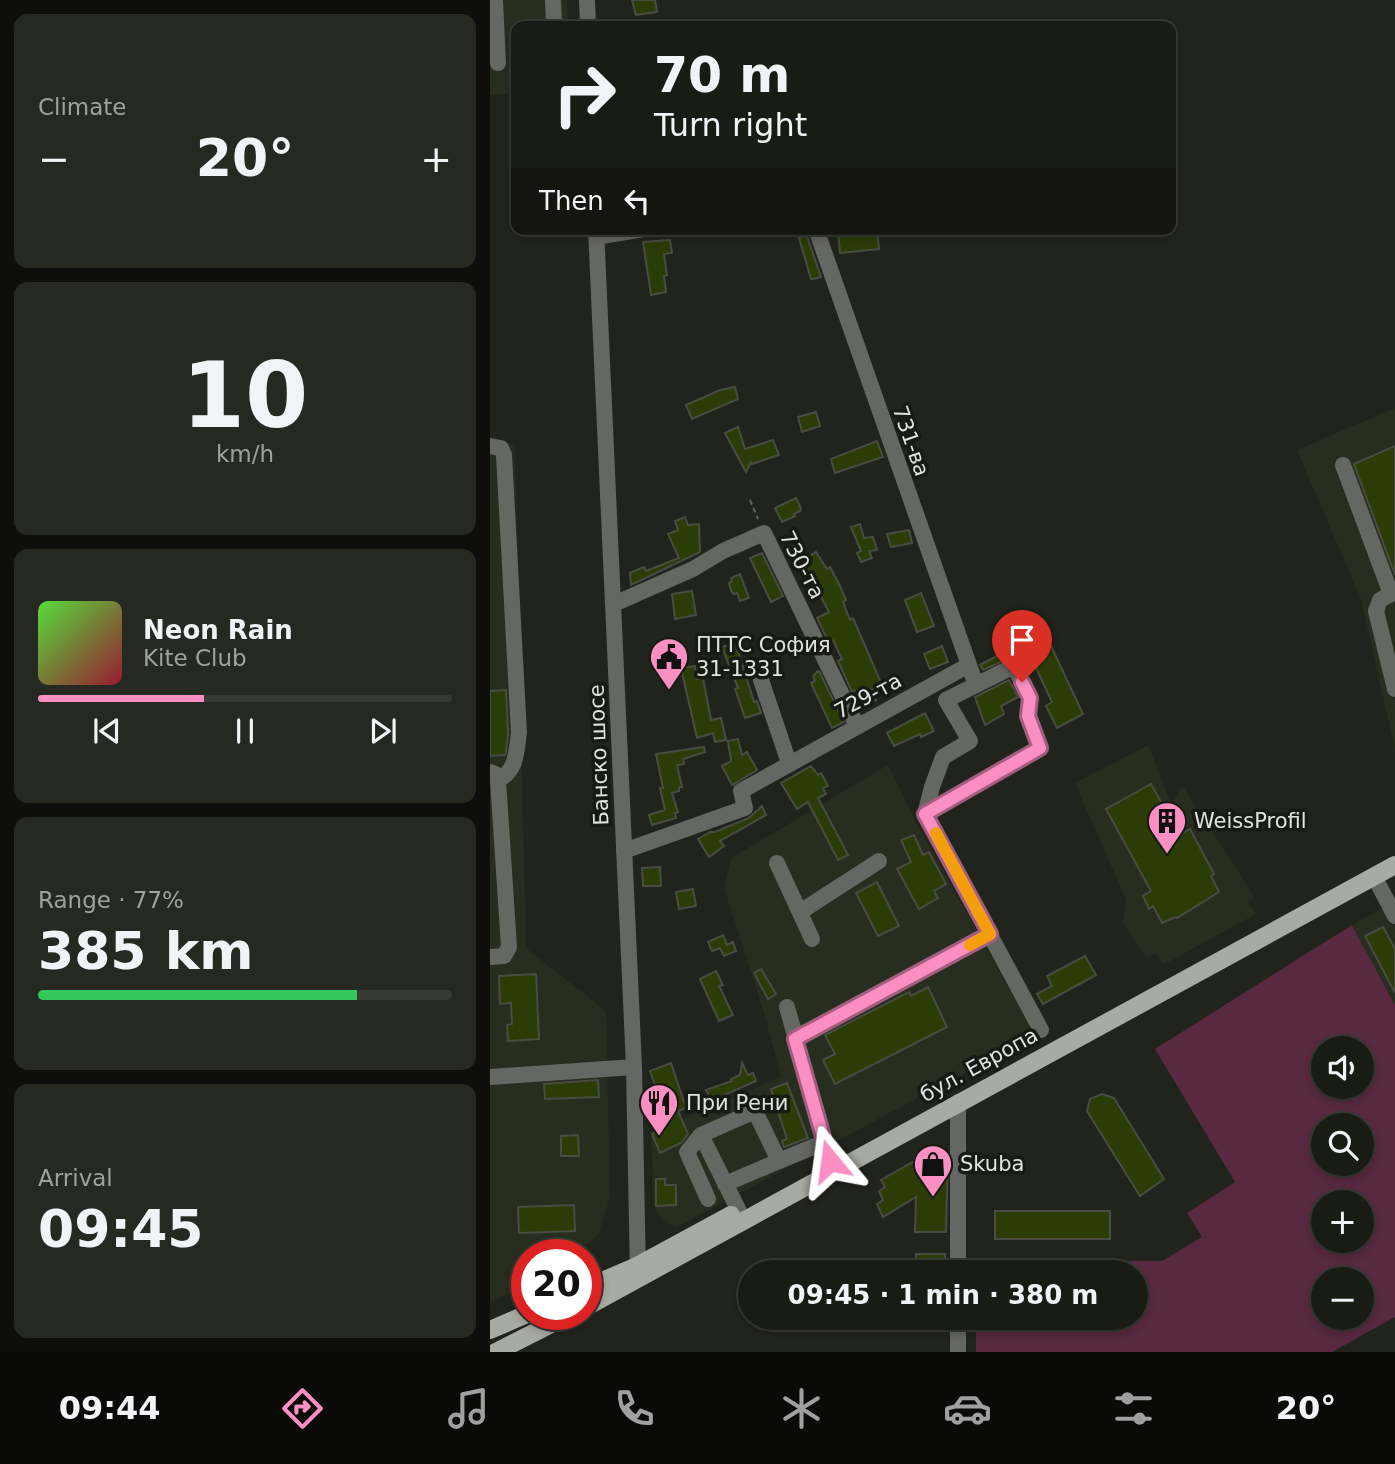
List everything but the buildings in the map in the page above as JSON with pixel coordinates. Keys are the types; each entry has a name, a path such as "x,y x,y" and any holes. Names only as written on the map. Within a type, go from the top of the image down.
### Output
{"main road":[{"name":"бул. Европа","path":"602,1296 739,1211 1395,853"},
{"name":"бул. Европа","path":"602,1283 637,1273 1395,864"},
{"path":"490,1330 511,1321"},
{"path":"496,1352 539,1330"}],"street":[{"path":"494,63 495,0"},
{"path":"553,0 554,21"},
{"path":"587,0 588,21"},
{"name":"Банско шосе","path":"596,235 634,1067 637,1273"},
{"name":"731-ва","path":"818,235 967,666 976,685"},
{"path":"490,446 501,447 504,455 519,733 515,761 505,777 494,776 509,947 504,956 490,957"},
{"path":"1343,466 1393,593 1380,600 1376,611 1395,689"},
{"name":"730-та","path":"614,604 765,533 857,726"},
{"name":"729-та","path":"624,850 745,808 741,791 967,666"},
{"path":"925,814 1040,748 1028,716 1030,698 1014,666 946,700"},
{"path":"761,680 789,763"},
{"path":"933,684 946,700 970,741 943,757 925,814 1041,1030"},
{"path":"800,912 879,861"},
{"path":"777,863 812,939"},
{"path":"1374,876 1395,916"},
{"path":"795,1039 990,934"},
{"path":"787,1007 830,1161"},
{"path":"490,1077 634,1067"},
{"path":"958,1102 958,1260"},
{"path":"708,1199 687,1152 701,1135 755,1111 779,1161"},
{"path":"701,1135 739,1211"},
{"path":"725,1184 825,1142"},
{"path":"958,1330 958,1352"}],"path":[{"path":"750,500 765,533"}],"shaded area":[{"path":"490,0 567,0 568,21 511,21 511,94 490,95"},
{"path":"1395,408 1395,750 1361,599 1297,450"},
{"path":"515,444 526,948 606,1011 610,1198 598,1235 593,1239 511,1239 511,1292 490,1302 490,445"},
{"path":"1148,745 1171,803 1183,786 1255,898 1247,902 1256,914 1163,965 1156,953 1146,958 1123,923 1126,900 1075,783"},
{"path":"888,765 914,818 1035,1035 677,1227 665,1223 654,1208 651,1132 781,1077 764,1013 724,888 731,858"},
{"path":"1395,901 1395,1005 1352,925"},
{"path":"1352,925 1395,1005 1395,1317 1374,1329 1374,1267 1311,1267 1311,1330 1372,1330 1332,1352 976,1352 976,1330 1148,1330 1148,1261 1162,1261 1202,1237 1187,1213 1235,1182 1155,1049"}],"slow traffic":[{"path":"936,833 990,934 970,945"}],"place":[{"name":"ПТТС София 31-1331","path":"669,691"},
{"name":"WeissProfil","path":"1167,855"},
{"name":"При Рени","path":"659,1137"},
{"name":"Skuba","path":"933,1198"}],"route":[{"path":"830,1161 795,1039 990,934 925,814 1040,748 1028,716 1030,698 1022,682"}]}
